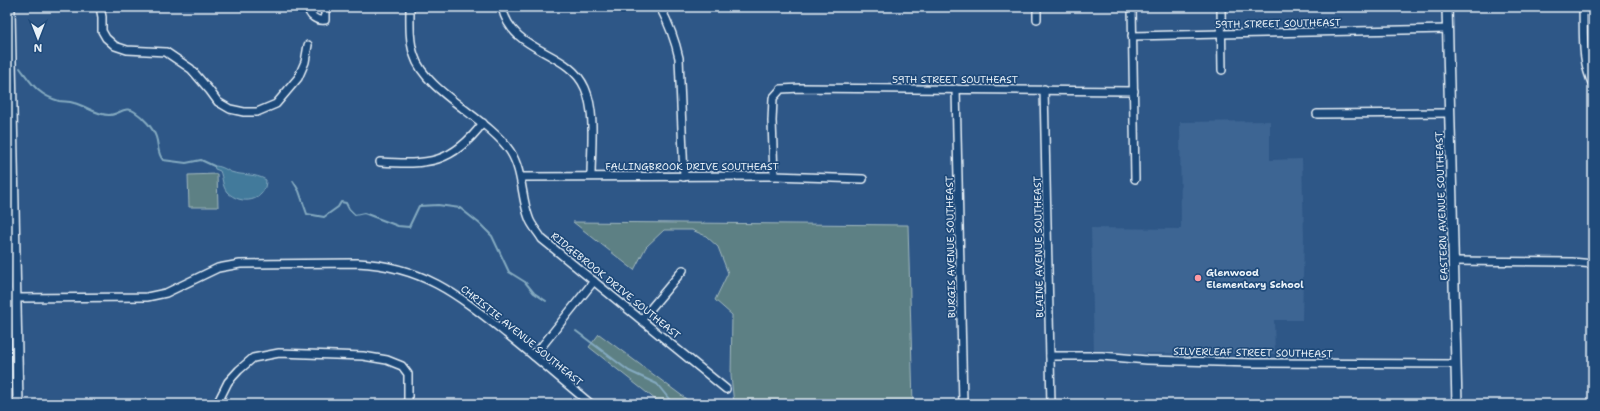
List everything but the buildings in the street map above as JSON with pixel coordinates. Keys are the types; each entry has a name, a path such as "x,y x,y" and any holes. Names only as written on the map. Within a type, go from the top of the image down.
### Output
{"main road":[{"name":"EASTERN AVENUE SOUTHEAST","path":"1447,7 1457,404"},
{"path":"7,8 10,11 10,150 13,191 18,404"}],"street":[{"path":"100,7 102,31 106,38 115,46 127,50 166,52 191,69 218,102 230,109 244,112 257,112 276,104 298,78 308,45"},
{"path":"308,7 310,15 321,20 325,20 325,7"},
{"name":"RIDGEBROOK DRIVE SOUTHEAST","path":"410,7 410,37 414,57 425,75 436,86 498,135 511,152 521,177 529,220 542,239 726,389"},
{"path":"502,7 508,25 524,41 563,63 576,75 584,87 591,105 591,176"},
{"path":"660,7 670,25 679,58 684,177"},
{"path":"1037,7 1037,19"},
{"path":"1132,7 1135,179"},
{"path":"1221,7 1222,70"},
{"path":"1583,7 1584,57 1586,70 1593,85"},
{"name":"59TH STREET SOUTHEAST","path":"1132,36 1448,29"},
{"name":"59TH STREET SOUTHEAST","path":"774,176 772,121 773,98 781,89 1044,89 1134,91"},
{"name":"BURGIS AVENUE SOUTHEAST","path":"956,89 963,404"},
{"name":"BLAINE AVENUE SOUTHEAST","path":"1044,89 1051,404"},
{"path":"1317,114 1450,113"},
{"path":"380,162 409,164 438,160 458,150 473,136 483,123"},
{"name":"FALLINGBROOK DRIVE SOUTHEAST","path":"521,177 774,176 863,179"},
{"path":"7,179 13,191"},
{"path":"1454,261 1572,262 1593,264"},
{"name":"CHRISTIE AVENUE SOUTHEAST","path":"16,298 147,297 166,293 218,268 240,264 372,264 417,275 445,288 463,299 591,404"},
{"path":"642,319 683,270"},
{"path":"534,356 594,281"},
{"path":"7,291 11,296 16,298"},
{"path":"217,404 228,382 253,358 279,353 363,356 387,360 402,366 408,374 408,404"},
{"name":"SILVERLEAF STREET SOUTHEAST","path":"1050,356 1102,356 1147,360 1252,363 1456,364"}],"shaded area":[{"name":"Glenwood Elementary School","path":"1270,121 1270,160 1302,159 1304,237 1302,320 1274,320 1275,354 1094,353 1091,228 1181,229 1180,122"},
{"path":"214,166 221,167 235,173 253,175 262,178 266,180 265,187 262,193 252,200 239,199 227,192 224,187 220,171 215,169"}],"green space":[{"path":"217,174 218,207 189,207 188,175"},
{"path":"573,222 908,225 913,404 734,404 731,376 732,315 715,300 728,273 718,247 706,236 692,230 664,230 646,247 634,270"},
{"path":"599,334 692,404 661,404 589,347"}],"waterway":[{"path":"20,68 36,88 52,99 72,102 104,115 112,115 125,110 132,110 138,114 153,130 160,155 163,160 186,163 201,160 214,166"},
{"path":"293,181 299,191 307,214 324,217 338,207 341,202 346,203 355,215 364,213 398,226 409,227 419,206 438,205 460,208 492,236 509,272 525,282 534,293 546,301"},
{"path":"576,331 629,371 657,384 673,404"}],"place":[{"name":"Glenwood Elementary School","path":"1198,278"}]}
